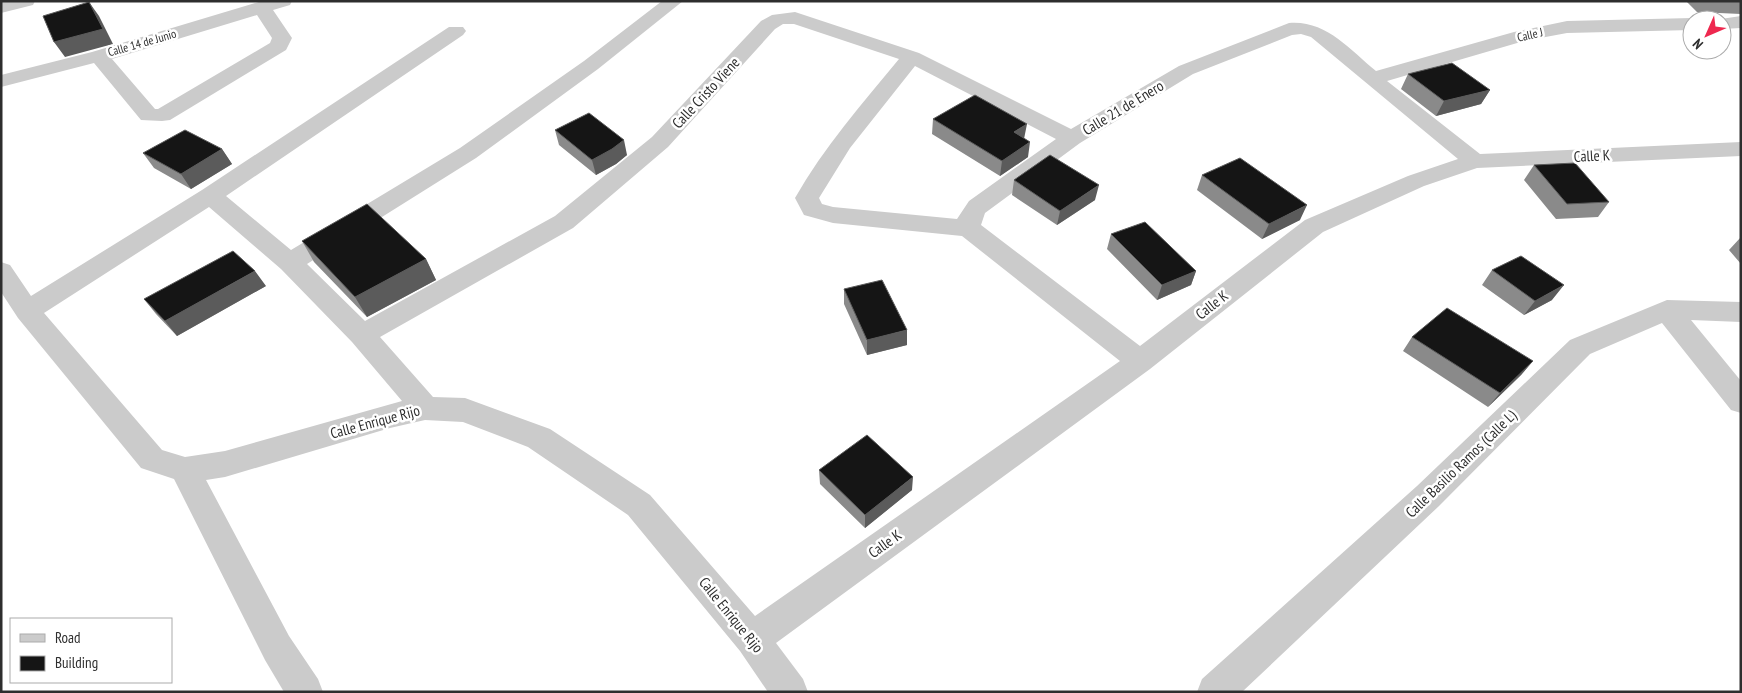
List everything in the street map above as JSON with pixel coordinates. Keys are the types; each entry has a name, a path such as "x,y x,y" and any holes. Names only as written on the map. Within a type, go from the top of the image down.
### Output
{"street":[{"path":"1,7 26,1"},
{"name":"Calle 14 de Junio","path":"1,81 99,56 283,1"},
{"path":"290,263 468,153 591,65 674,1"},
{"path":"99,56 149,116 162,116 279,46 282,38 262,8"},
{"name":"Calle Cristo Viene","path":"362,335 564,222 660,142 768,26 779,19 795,18 912,57 1072,138"},
{"name":"Calle J","path":"1372,79 1521,36 1567,27 1682,24"},
{"name":"Calle 21 de Enero","path":"968,228 970,216 977,207 1072,138 1186,70 1289,29 1302,28 1318,33 1372,79 1475,161"},
{"path":"27,311 210,195 456,31"},
{"path":"912,57 856,126 813,185 807,198 812,209 833,215 968,228 1140,361"},
{"name":"Calle K","path":"752,639 1140,361 1314,226 1416,181 1475,161 1741,149"},
{"path":"210,195 290,263 362,335 425,408"},
{"name":"Calle Enrique Rijo","path":"1,271 27,311 152,459 185,470 225,464 390,416 425,408 464,410 539,438 639,505 752,639 790,692"},
{"path":"1666,310 1741,402"},
{"name":"Calle Basilio Ramos (Calle L)","path":"1215,692 1428,496 1580,347 1666,310 1741,312"},
{"path":"185,470 277,648 305,692"}],"building":[{"path":"89,2 103,29 54,42 43,16"},
{"path":"1452,63 1490,90 1444,101 1408,74"},
{"path":"975,95 1027,124 1014,132 1030,142 1002,161 933,119"},
{"path":"589,113 624,140 592,160 555,130"},
{"path":"185,130 222,149 181,174 143,153"},
{"path":"1050,155 1099,185 1060,211 1014,180"},
{"path":"1240,158 1307,205 1269,224 1202,175"},
{"path":"1575,163 1609,202 1567,204 1534,165"},
{"path":"367,204 426,259 355,297 302,241"},
{"path":"1145,222 1196,271 1162,285 1111,234"},
{"path":"233,251 255,271 165,321 144,299"},
{"path":"1521,256 1564,285 1535,301 1492,270"},
{"path":"882,280 907,330 867,340 844,289"},
{"path":"1447,308 1533,361 1500,393 1412,337"},
{"path":"867,435 913,477 865,515 819,470"}]}
